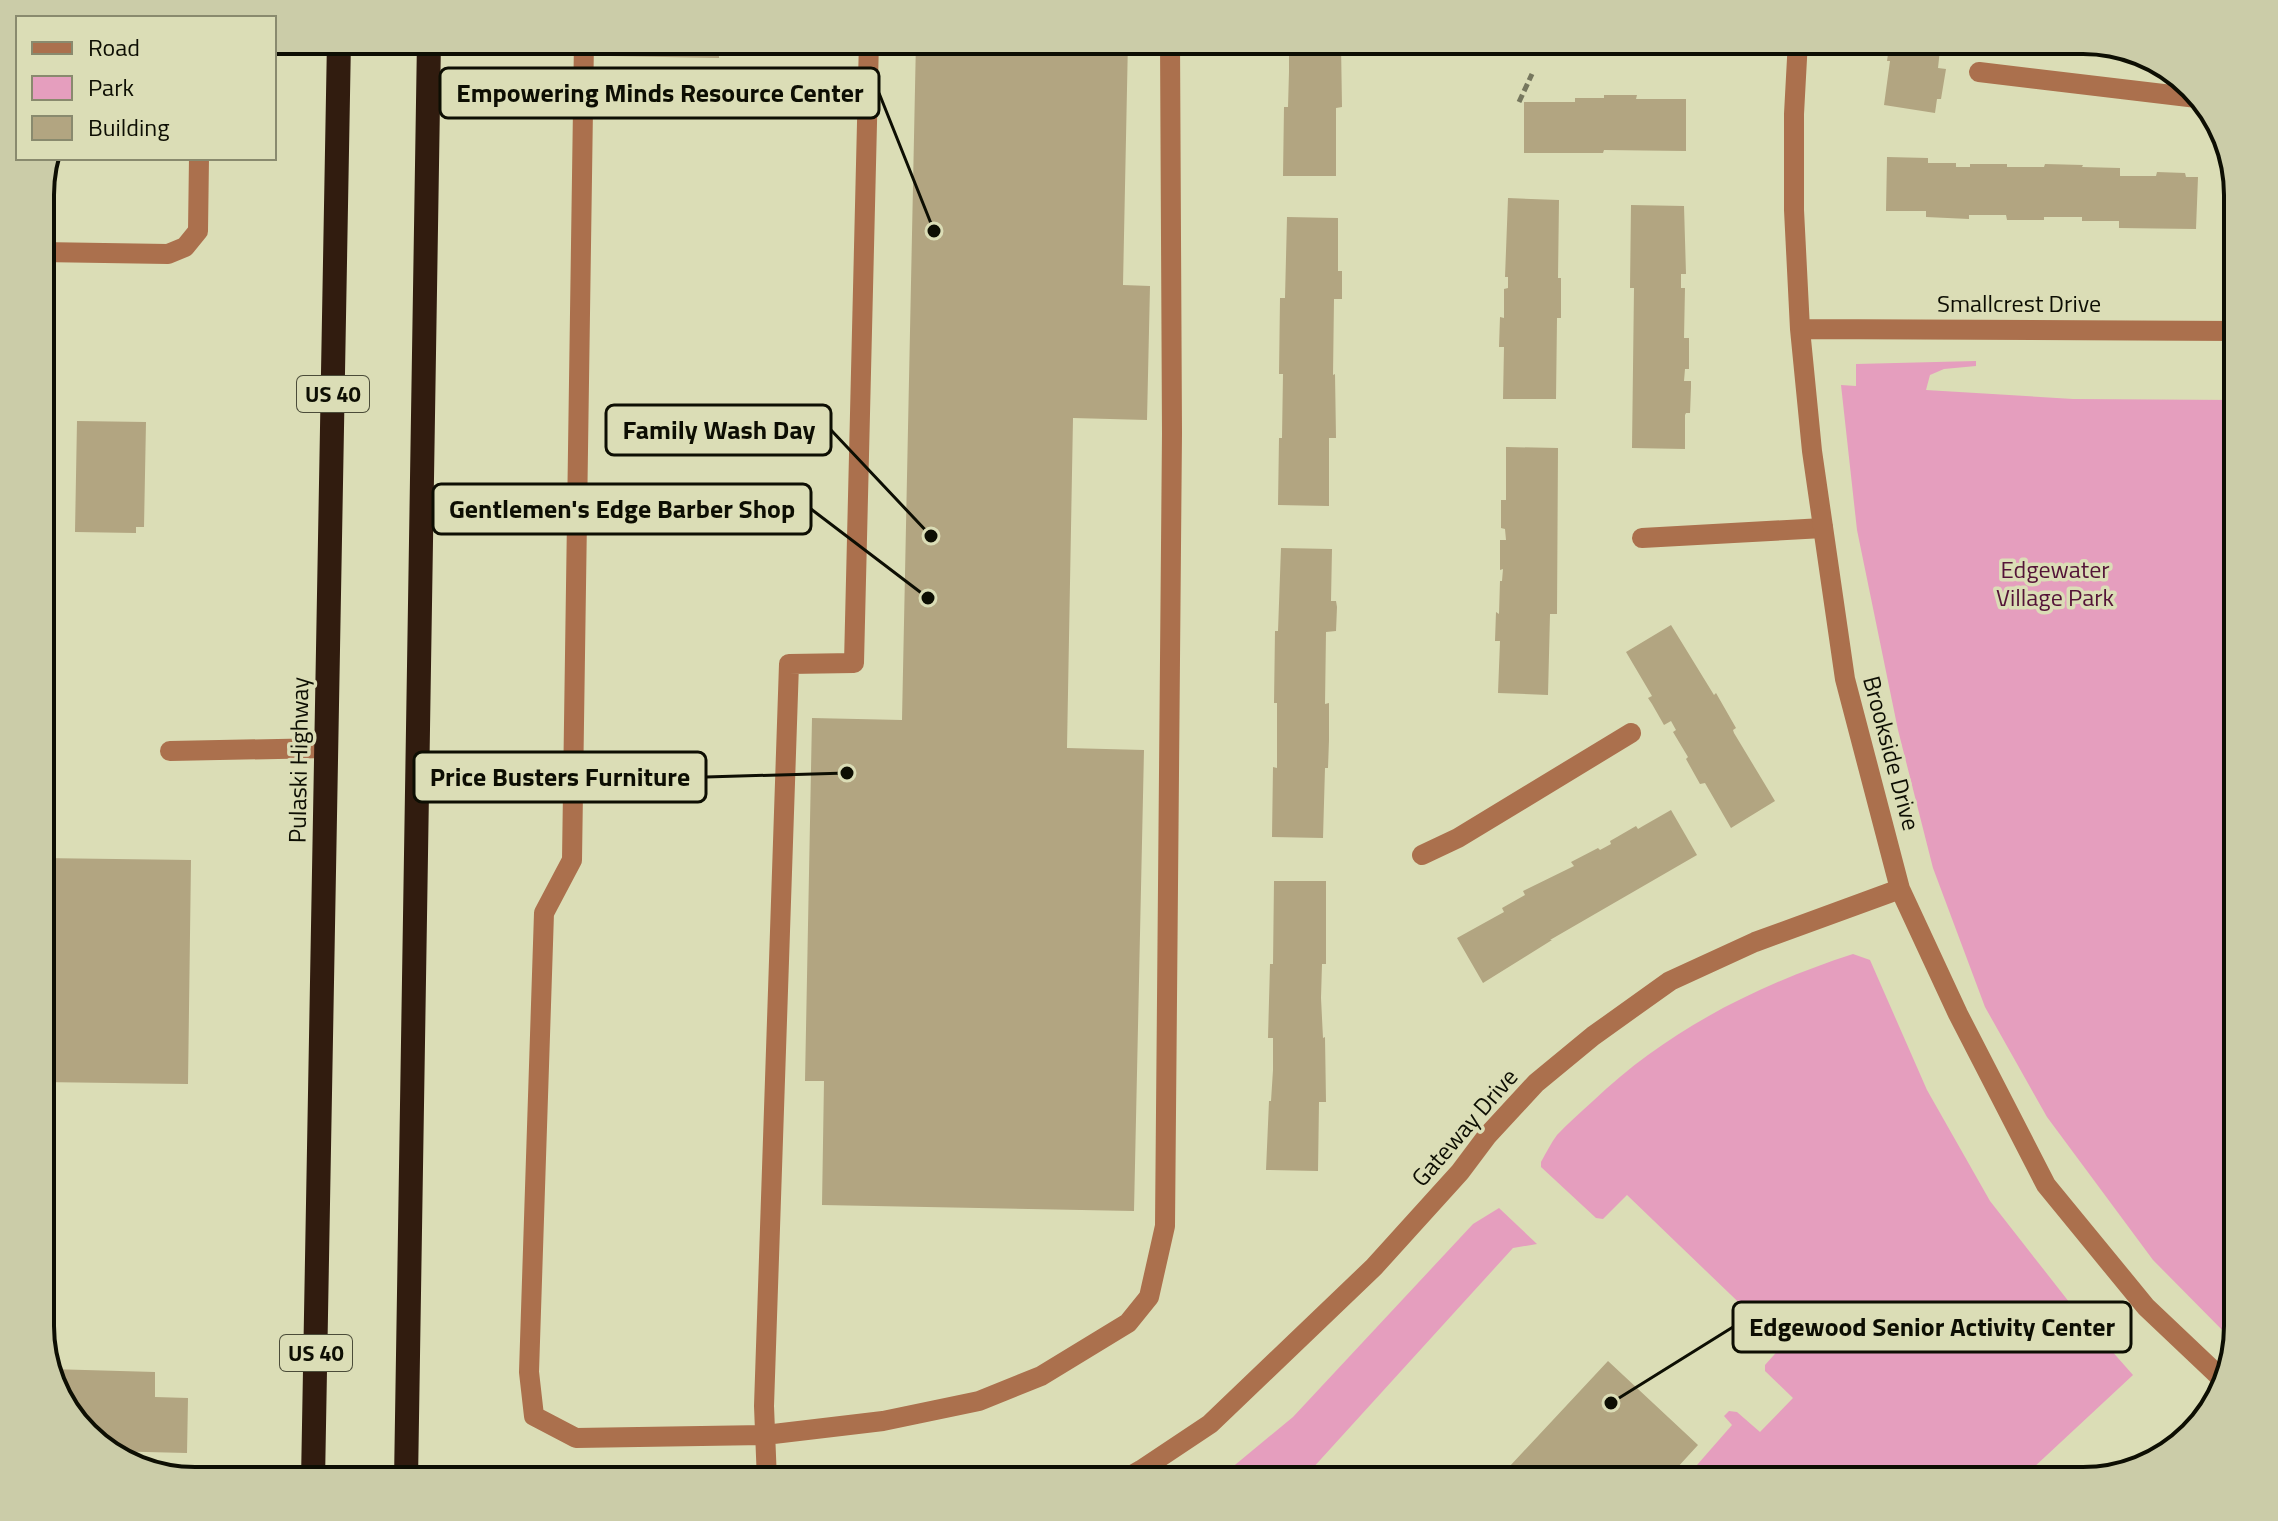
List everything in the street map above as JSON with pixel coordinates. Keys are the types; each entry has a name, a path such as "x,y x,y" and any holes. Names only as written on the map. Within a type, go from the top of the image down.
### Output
{"highway":[{"name":"Pulaski Highway","path":"313,1467 339,54"},
{"path":"406,1467 429,54"}],"street":[{"path":"584,54 572,860 544,913 529,1372 534,1416 576,1438 765,1435 883,1421 979,1401 1041,1376 1128,1323 1149,1297 1165,1226 1172,433 1170,54"},
{"path":"766,1467 764,1406 789,664 854,663 869,54"},
{"name":"Brookside Drive","path":"1797,54 1794,210 1800,329 1812,451 1845,679 1900,889 1958,1014 2046,1185 2146,1307 2216,1373"},
{"path":"1979,72 2183,96"},
{"path":"54,252 168,254 185,247 198,231 199,160"},
{"name":"Smallcrest Drive","path":"1800,329 2224,331"},
{"path":"1642,538 1823,528"},
{"path":"1422,855 1458,838 1631,733"},
{"path":"170,751 326,748"},
{"name":"Gateway Drive","path":"1146,1467 1210,1424 1374,1267 1536,1083 1593,1036 1670,981 1755,942 1900,889"}],"path":[{"path":"1519,102 1532,74"}],"green space":[{"name":"Edgewater Village Park","path":"1976,361 1976,366 1944,369 1930,375 1926,390 2073,399 2224,400 2224,1332 2153,1260 2047,1117 1985,1007 1933,868 1898,730 1857,530 1841,385 1856,386 1856,364"},
{"path":"1853,954 1870,960 1927,1090 1990,1201 2073,1307 2133,1375 2034,1467 1695,1467 1732,1425 1724,1416 1729,1411 1737,1412 1760,1432 1793,1398 1765,1371 1765,1365 1783,1345 1627,1195 1603,1219 1596,1218 1541,1167 1557,1135 1651,1053 1714,1013 1817,966"},
{"path":"1499,1208 1537,1244 1513,1248 1314,1467 1233,1467 1293,1417 1473,1224"}],"building":[{"path":"719,54 719,58 610,56"},
{"path":"916,54 1128,54 1123,285 1150,286 1147,420 1073,418 1067,748 1144,750 1134,1211 822,1205 824,1081 805,1081 812,718 902,720"},
{"path":"1289,54 1341,54 1342,107 1336,108 1336,176 1283,176 1284,107 1288,107"},
{"path":"1888,54 1940,54 1938,68 1946,69 1941,99 1937,99 1935,113 1884,105 1890,61 1887,61"},
{"path":"1604,95 1637,95 1636,99 1686,99 1686,151 1524,153 1524,102 1575,102 1575,98 1604,98"},
{"path":"1887,157 1928,158 1928,163 1956,163 1956,167 2007,164 2007,167 2044,167 2045,164 2120,168 2120,176 2185,173 2186,177 2198,177 2196,229 2119,228 2119,221 2082,221 2082,217 2007,220 2006,215 1969,215 1969,219 1926,217 1926,211 1886,211"},
{"path":"1508,198 1559,200 1561,318 1557,318 1556,399 1503,399 1504,347 1499,347 1500,317 1504,318 1504,289 1508,288 1508,277 1505,277"},
{"path":"1631,205 1684,206 1686,274 1681,274 1681,288 1685,288 1684,338 1689,338 1689,369 1685,369 1684,381 1691,381 1690,413 1685,415 1685,449 1632,448 1634,288 1630,288"},
{"path":"1287,217 1338,218 1338,271 1342,271 1342,299 1334,299 1336,438 1329,438 1329,506 1278,505 1283,374 1279,374 1280,298 1285,298"},
{"path":"77,421 146,422 144,527 136,527 136,533 75,532"},
{"path":"1506,447 1558,448 1557,614 1550,614 1548,695 1498,693 1500,641 1495,641 1503,569 1500,570 1500,540 1506,540 1505,529 1501,528 1501,500 1506,500"},
{"path":"1281,548 1332,549 1331,601 1336,601 1337,607 1336,631 1326,632 1325,704 1329,703 1329,740 1323,838 1272,837 1273,767 1277,768 1275,631 1278,631"},
{"path":"1671,625 1714,695 1716,693 1736,728 1734,733 1775,801 1731,828 1705,783 1700,784 1673,732 1676,730 1671,721 1664,725 1648,698 1652,696 1626,652"},
{"path":"1671,810 1697,855 1550,940 1483,983 1457,938 1504,912 1502,908 1525,895 1523,891 1574,866 1571,862 1598,848 1600,850 1636,826 1638,829"},
{"path":"54,858 191,860 188,1084 54,1082"},
{"path":"1274,881 1326,881 1326,964 1322,964 1321,998 1326,1102 1319,1102 1318,1171 1266,1170 1273,1070 1273,1038 1268,1038"},
{"path":"1608,1361 1698,1445 1678,1467 1509,1467"},
{"path":"61,1369 155,1372 155,1397 188,1398 187,1453 132,1452 109,1438 83,1412"}],"place":[{"name":"Empowering Minds Resource Center","path":"934,231"},
{"name":"Family Wash Day","path":"931,536"},
{"name":"Gentlemen's Edge Barber Shop","path":"928,598"},
{"name":"Price Busters Furniture","path":"847,773"},
{"name":"Edgewood Senior Activity Center","path":"1611,1403"}]}
